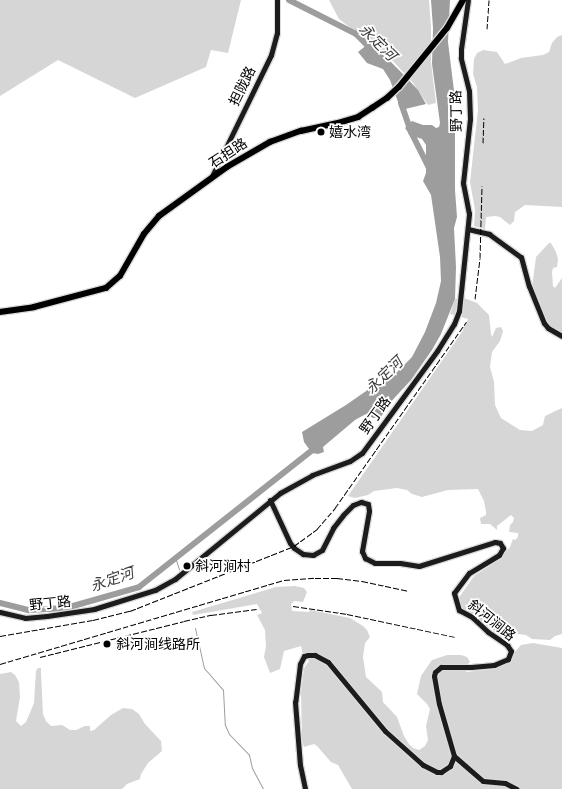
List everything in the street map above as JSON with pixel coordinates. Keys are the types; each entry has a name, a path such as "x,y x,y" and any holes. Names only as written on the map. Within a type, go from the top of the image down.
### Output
{"main road":[{"name":"石担路","path":"0,312 34,307 106,288 120,276 144,234 159,216 211,178 246,155 270,142 285,136 358,117 387,98 399,87 447,28 463,0"}],"street":[{"name":"担陇路","path":"211,178 271,55 276,34 277,0"},
{"name":"野丁路","path":"0,612 34,618 63,614 94,609 155,590 175,579 270,500 312,475 350,461 362,453 437,351 454,324 459,311 469,214 463,175 470,119 469,91 461,58 468,0"},
{"path":"468,229 489,234 518,254 522,261 528,286 544,323 551,331 562,336"},
{"name":"斜河涧路","path":"270,500 294,548 303,554 313,555 322,550 333,528 343,515 354,505 361,502 368,504 369,510 362,551 366,558 375,563 400,563 419,566 495,542 502,544 502,551 499,555 469,573 456,590 454,596 459,610 472,617 488,632 507,645 511,649 511,654 508,659 494,665 441,668 436,670 434,676 439,704 454,756"},
{"path":"305,789 300,765 295,702 300,664 304,656 308,655 315,655 328,662 385,731 423,765 432,771 441,772 450,766 454,756 483,781 505,783 517,789"}],"shaded area":[{"path":"0,0 241,0 228,53 211,50 206,67 135,98 58,60 0,96"},
{"path":"329,0 429,0 431,62 436,103 428,105 413,83 392,60 339,19"},
{"path":"431,0 450,0 448,42 455,99 448,101 448,120 454,124 455,133 455,190 457,217 454,228 456,267 455,299 441,334 432,350 411,380 387,406 381,417 373,418 366,414 355,420 323,447 324,452 318,454 312,453 304,442 302,432 397,372 412,357 425,332 436,303 441,281 440,257 431,195 423,181 426,173 426,145 422,139 410,135 405,128 412,121 423,125 432,125 436,128 439,127 440,123 432,64 433,28"},
{"path":"562,35 562,207 525,205 515,212 514,221 510,225 500,217 495,216 486,217 485,229 474,226 475,210 470,182 478,110 477,87 473,74 474,59 477,53 483,50 497,52 505,64 521,58 543,55 549,52 552,43 557,37"},
{"path":"368,44 387,58 401,72 418,90 426,104 401,110 390,80 383,69 367,63 358,52"},
{"path":"549,243 551,243 558,259 557,267 553,268 552,272 553,286 555,288 562,278 562,332 558,332 546,323 532,287 536,257"},
{"path":"464,298 477,303 489,315 492,337 496,328 501,327 503,331 500,341 492,352 490,367 494,382 495,405 501,418 520,430 532,431 543,425 545,416 562,408 562,634 555,636 550,640 532,639 526,635 519,634 501,636 461,608 458,599 474,576 499,560 510,547 513,539 515,540 518,537 518,533 509,532 510,525 514,518 511,515 497,526 497,530 490,524 481,524 480,518 486,515 486,512 484,501 478,489 448,490 422,497 412,494 407,490 397,488 374,491 368,495 355,498 348,496 462,332 468,319 450,314 455,299"},
{"path":"295,586 304,588 307,592 303,602 294,601 291,604 292,611 309,612 310,610 350,618 367,630 370,637 365,643 363,657 366,677 382,692 383,702 397,717 404,736 409,744 413,748 419,750 425,746 428,740 426,726 430,709 417,694 421,676 432,660 447,655 461,655 467,657 470,662 467,665 466,672 483,670 505,663 521,645 533,643 562,648 562,789 352,789 338,765 331,762 317,746 314,744 304,747 302,741 301,691 304,668 309,661 303,655 301,646 284,651 280,669 270,673 264,657 266,646 265,630 257,615 262,613 257,604 193,615 192,612 276,587"},
{"path":"38,668 41,668 43,714 46,721 51,726 62,725 70,730 76,730 85,726 90,726 90,731 94,730 111,715 123,708 132,709 139,714 145,724 161,741 162,751 148,763 141,774 140,779 127,784 122,789 0,789 0,674 11,672 15,675 19,682 20,697 16,721 21,726 26,722 34,703 36,671"}],"waterway":[{"name":"永定河","path":"289,0 356,34 371,49"},
{"name":"永定河","path":"401,103 411,132 429,168"},
{"name":"永定河","path":"0,603 29,610 66,608 139,587 316,447"},
{"path":"175,557 179,569"},
{"path":"195,628 204,668 223,690 225,725 229,734 249,755 252,768 263,789"}],"railway":[{"path":"487,29 489,0"},
{"path":"483,143 484,118"},
{"path":"475,299 480,258 482,186"},
{"path":"0,636 93,620 130,611 294,546 317,529 335,508 466,322"},
{"path":"0,664 284,580 337,578 362,581 409,591"},
{"path":"293,606 347,614 455,637"},
{"path":"40,657 211,615 257,609"}],"place":[{"name":"嬉水湾","path":"321,132"},
{"name":"斜河涧村","path":"187,566"},
{"name":"斜河涧线路所","path":"107,644"}]}
